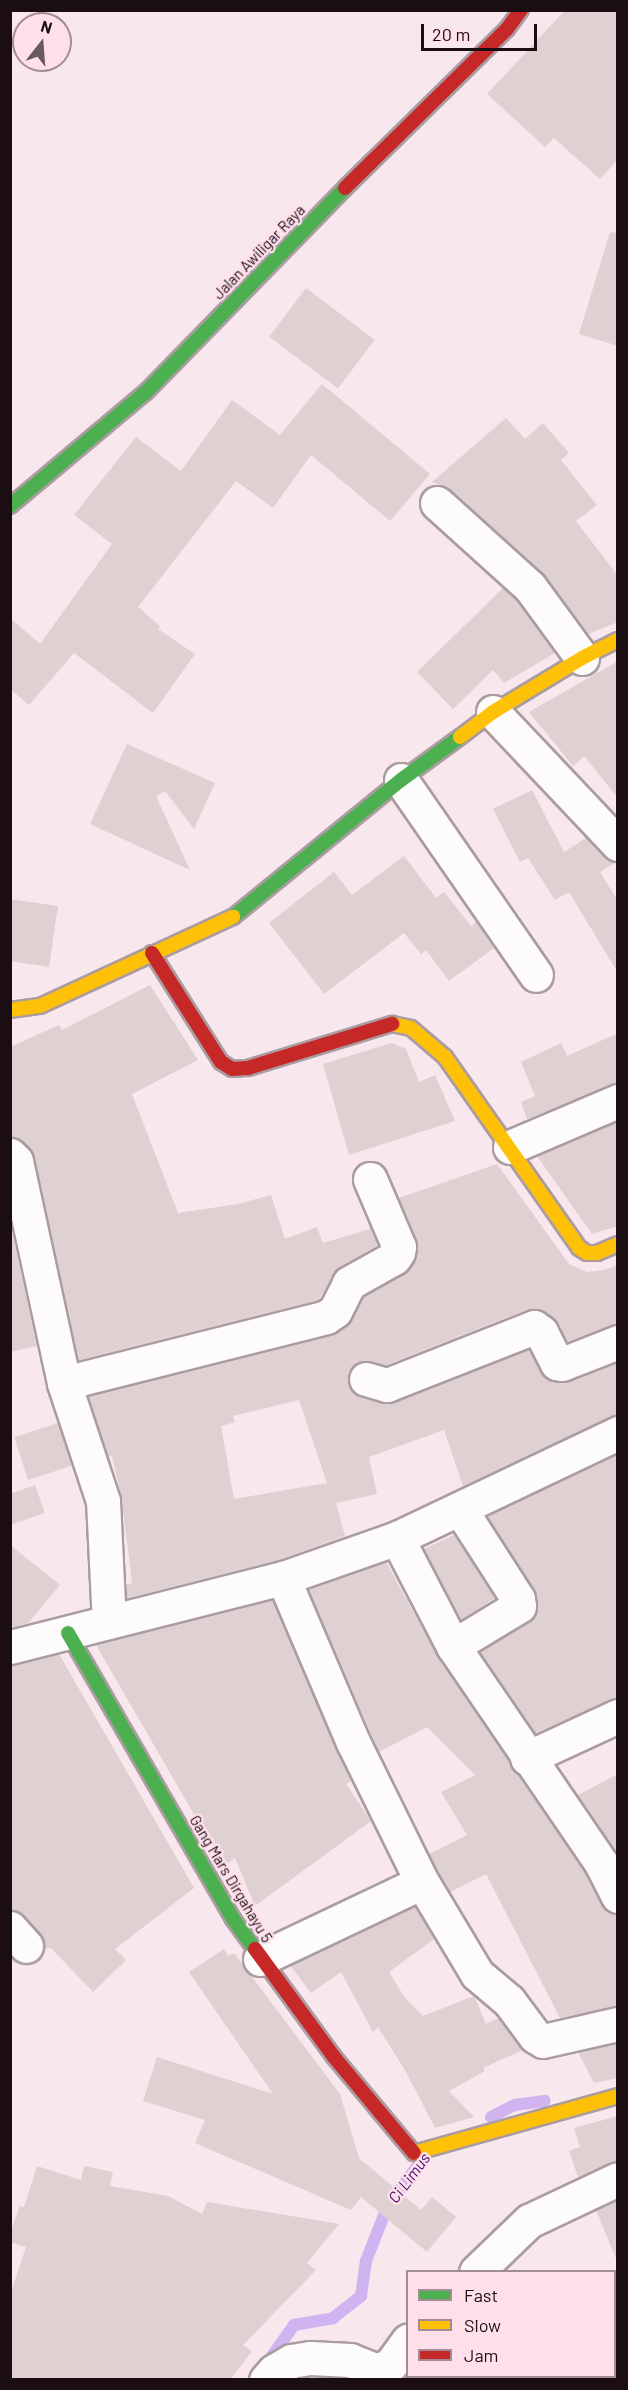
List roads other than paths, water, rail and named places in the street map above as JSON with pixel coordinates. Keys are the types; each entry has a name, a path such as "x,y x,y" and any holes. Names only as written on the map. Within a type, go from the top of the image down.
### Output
{"street":[{"name":"Jalan Awiligar Raya","path":"10,506 146,392 351,182 507,29 521,10"},
{"path":"437,502 530,587 582,658"},
{"path":"10,1010 40,1006 237,915 401,780 493,712 582,658 618,640"},
{"path":"493,712 618,844"},
{"path":"401,780 536,975"},
{"path":"152,953 221,1062 232,1070 248,1068 391,1024 411,1028 445,1057 579,1248 587,1253 597,1253 618,1244"},
{"path":"510,1147 618,1101"},
{"path":"10,1155 16,1161 64,1383 103,1501 109,1623"},
{"path":"64,1383 326,1317 335,1311 349,1283 394,1258 398,1252 399,1247 370,1179"},
{"path":"366,1379 387,1385 534,1327 542,1332 557,1363 562,1364 618,1342"},
{"path":"10,1647 283,1578 397,1538 618,1433"},
{"path":"453,1646 519,1606 518,1599 460,1509"},
{"path":"397,1538 453,1646 527,1758 609,1859 618,1896"},
{"path":"283,1578 353,1742 422,1882 477,1974 509,2001 535,2036 543,2042 618,2024"},
{"name":"Gang Mars Dirgahayu 5","path":"68,1633 233,1919 260,1959 334,2057 414,2153 618,2096"},
{"path":"527,1758 618,1716"},
{"path":"260,1959 422,1882"},
{"path":"477,2270 529,2221 618,2179"},
{"path":"267,2379 274,2371 291,2361 310,2358 350,2360 375,2370 384,2368 391,2364 406,2344"}],"waterway":[{"name":"Ci Limus","path":"491,2117 515,2105 545,2101"},
{"name":"Ci Limus","path":"267,2363 294,2325 333,2318 361,2296 366,2261 388,2205 425,2156"}]}
